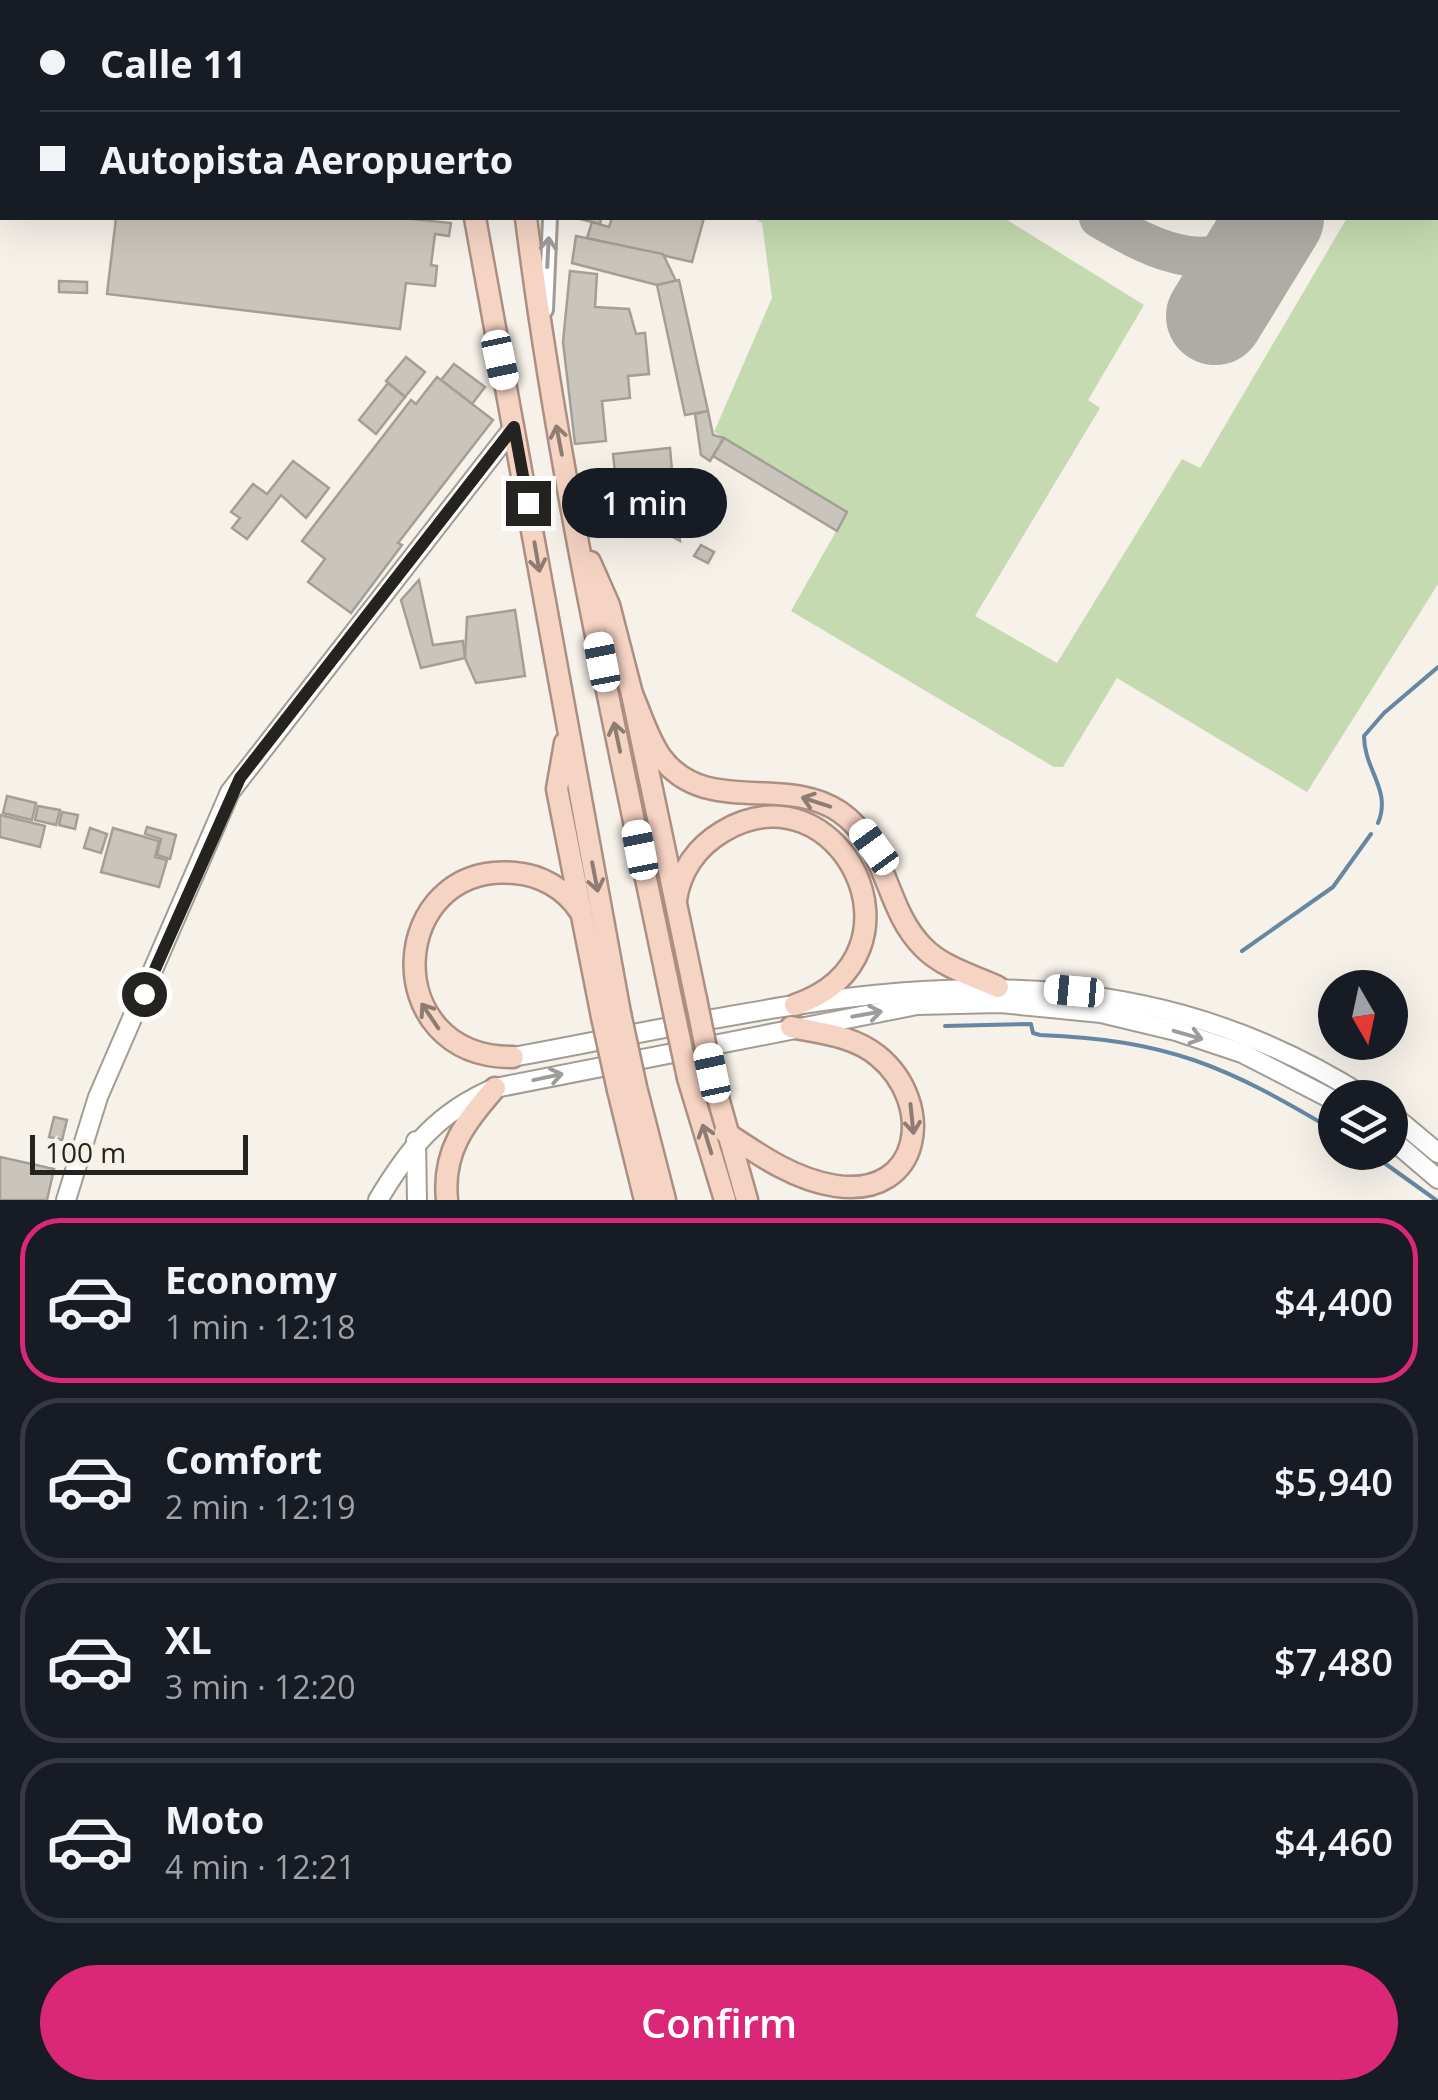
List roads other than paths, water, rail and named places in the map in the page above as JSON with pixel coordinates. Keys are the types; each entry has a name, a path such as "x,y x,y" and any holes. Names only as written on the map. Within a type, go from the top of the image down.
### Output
{"highway":[{"path":"475,220 568,731 642,1194"},
{"path":"526,220 543,357 574,524 688,1078 725,1200"},
{"path":"574,524 609,604 632,694 725,1132 747,1200"},
{"path":"632,694 662,757 684,779 736,794 778,792 808,798 834,808 857,824 874,847 920,945 950,965 998,986"},
{"path":"568,731 557,790 579,910 611,1015"},
{"path":"678,912 676,898 685,871 702,847 726,829 753,820 782,819 810,826 835,842 854,865 864,892 864,936 852,963 834,985 795,1005"},
{"path":"513,1057 474,1052 450,1039 431,1020 418,997 413,971 419,932 432,909 450,890 486,874 513,872 539,878 562,891 579,910"},
{"path":"725,1132 781,1168 837,1186 875,1183 904,1160 915,1125 908,1092 899,1079 877,1054 856,1043 790,1027"},
{"path":"447,1200 446,1172 454,1143 496,1088"},
{"path":"627,1089 665,1200"}],"main road":[{"path":"66,1200 98,1097 230,792 514,427"},
{"path":"513,1057 795,1005 920,988 998,986 1106,995 1188,1014 1279,1049 1334,1080"},
{"path":"378,1200 416,1140 461,1104 496,1088 917,1005 1000,1003 1101,1013 1242,1052 1318,1092"},
{"path":"1408,1128 1438,1153"},
{"path":"416,1140 417,1200"},
{"path":"1408,1153 1438,1179"}],"street":[{"path":"543,357 550,220"}],"waterway":[{"path":"1378,823 1382,800 1364,736 1384,713 1438,667"},
{"path":"1242,951 1333,887 1371,834"},
{"path":"945,1026 1031,1024 1033,1033 1040,1035 1161,1050 1228,1073 1318,1121"},
{"path":"1394,1170 1436,1200"}]}
